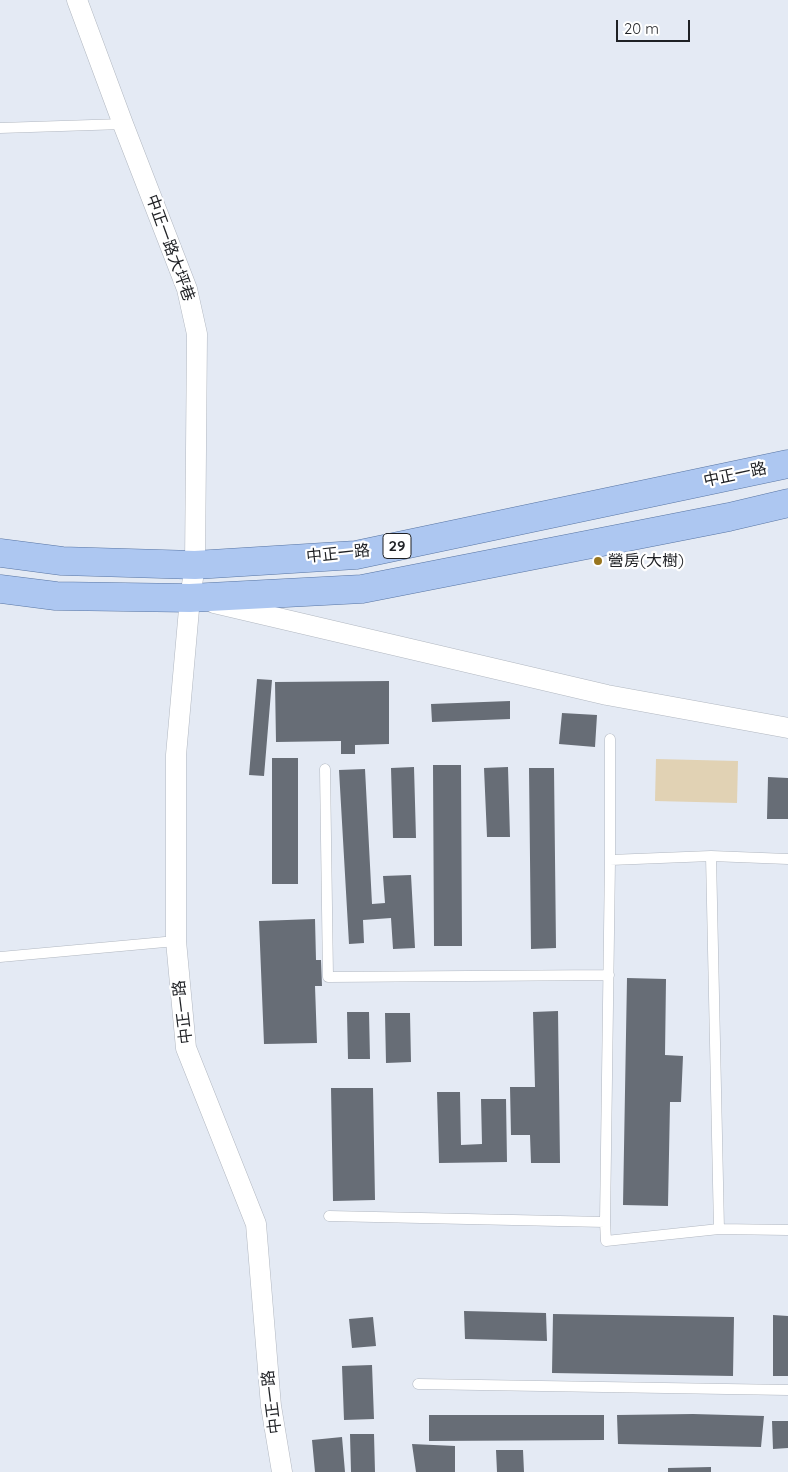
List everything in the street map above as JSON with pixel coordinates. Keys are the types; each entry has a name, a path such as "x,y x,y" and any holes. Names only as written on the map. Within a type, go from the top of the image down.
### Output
{"main road":[{"name":"中正一路","path":"0,554 62,561 196,565 356,555 788,464"},
{"name":"29","path":"0,589 56,596 190,598 362,589 730,517 788,503"}],"street":[{"name":"中正一路大坪巷","path":"77,0 187,289 197,334 196,565 190,598"},
{"path":"190,598 607,695 788,728"},
{"name":"中正一路","path":"190,598 176,755 176,941 186,1048 256,1224 271,1406 282,1472"}],"lane":[{"path":"0,128 123,124"},
{"path":"610,739 606,1241 719,1229 788,1230"},
{"path":"325,769 328,977 609,975"},
{"path":"610,860 711,856 788,859"},
{"path":"711,856 719,1229"},
{"path":"0,957 176,941"},
{"path":"330,1216 605,1222"},
{"path":"418,1384 788,1390"}],"shaded area":[{"path":"656,759 738,761 737,803 655,801"}],"building":[{"path":"257,679 272,680 264,776 249,775"},
{"path":"389,681 389,744 355,745 355,754 341,754 341,741 276,742 275,682"},
{"path":"510,701 510,719 432,722 431,704"},
{"path":"562,713 597,715 595,747 559,744"},
{"path":"272,758 298,758 298,884 272,884"},
{"path":"433,765 461,765 462,946 434,946"},
{"path":"414,767 416,838 393,838 391,768"},
{"path":"508,767 510,837 487,837 484,768"},
{"path":"529,768 554,768 556,948 531,949"},
{"path":"365,769 372,904 385,903 383,876 411,875 415,948 393,949 391,918 363,920 364,943 349,944 339,770"},
{"path":"768,777 788,778 788,819 767,819"},
{"path":"315,919 316,960 321,960 322,986 315,986 317,1043 264,1044 259,921"},
{"path":"627,978 666,979 665,1055 683,1056 681,1102 670,1102 668,1206 623,1205"},
{"path":"558,1011 560,1163 531,1163 530,1135 511,1135 510,1087 535,1087 533,1012"},
{"path":"347,1012 369,1012 370,1059 348,1059"},
{"path":"385,1013 410,1013 411,1062 386,1063"},
{"path":"331,1088 373,1088 375,1200 333,1201"},
{"path":"437,1092 460,1092 461,1145 482,1144 481,1099 506,1099 507,1162 439,1163"},
{"path":"464,1311 546,1313 547,1341 465,1339"},
{"path":"553,1314 734,1317 733,1376 552,1373"},
{"path":"773,1315 788,1316 788,1376 773,1376"},
{"path":"373,1317 376,1346 352,1348 349,1319"},
{"path":"372,1365 374,1419 344,1420 342,1366"},
{"path":"693,1414 764,1416 761,1447 618,1444 617,1415"},
{"path":"429,1415 604,1415 604,1440 429,1441"},
{"path":"772,1421 788,1421 788,1448 773,1449"},
{"path":"350,1434 374,1434 375,1472 351,1472"},
{"path":"342,1437 345,1472 315,1472 312,1440"},
{"path":"412,1444 455,1446 455,1472 416,1472"},
{"path":"496,1450 523,1450 524,1472 497,1472"},
{"path":"711,1467 711,1472 668,1472 668,1468"}],"place":[{"name":"營房(大樹)","path":"598,561"}]}
